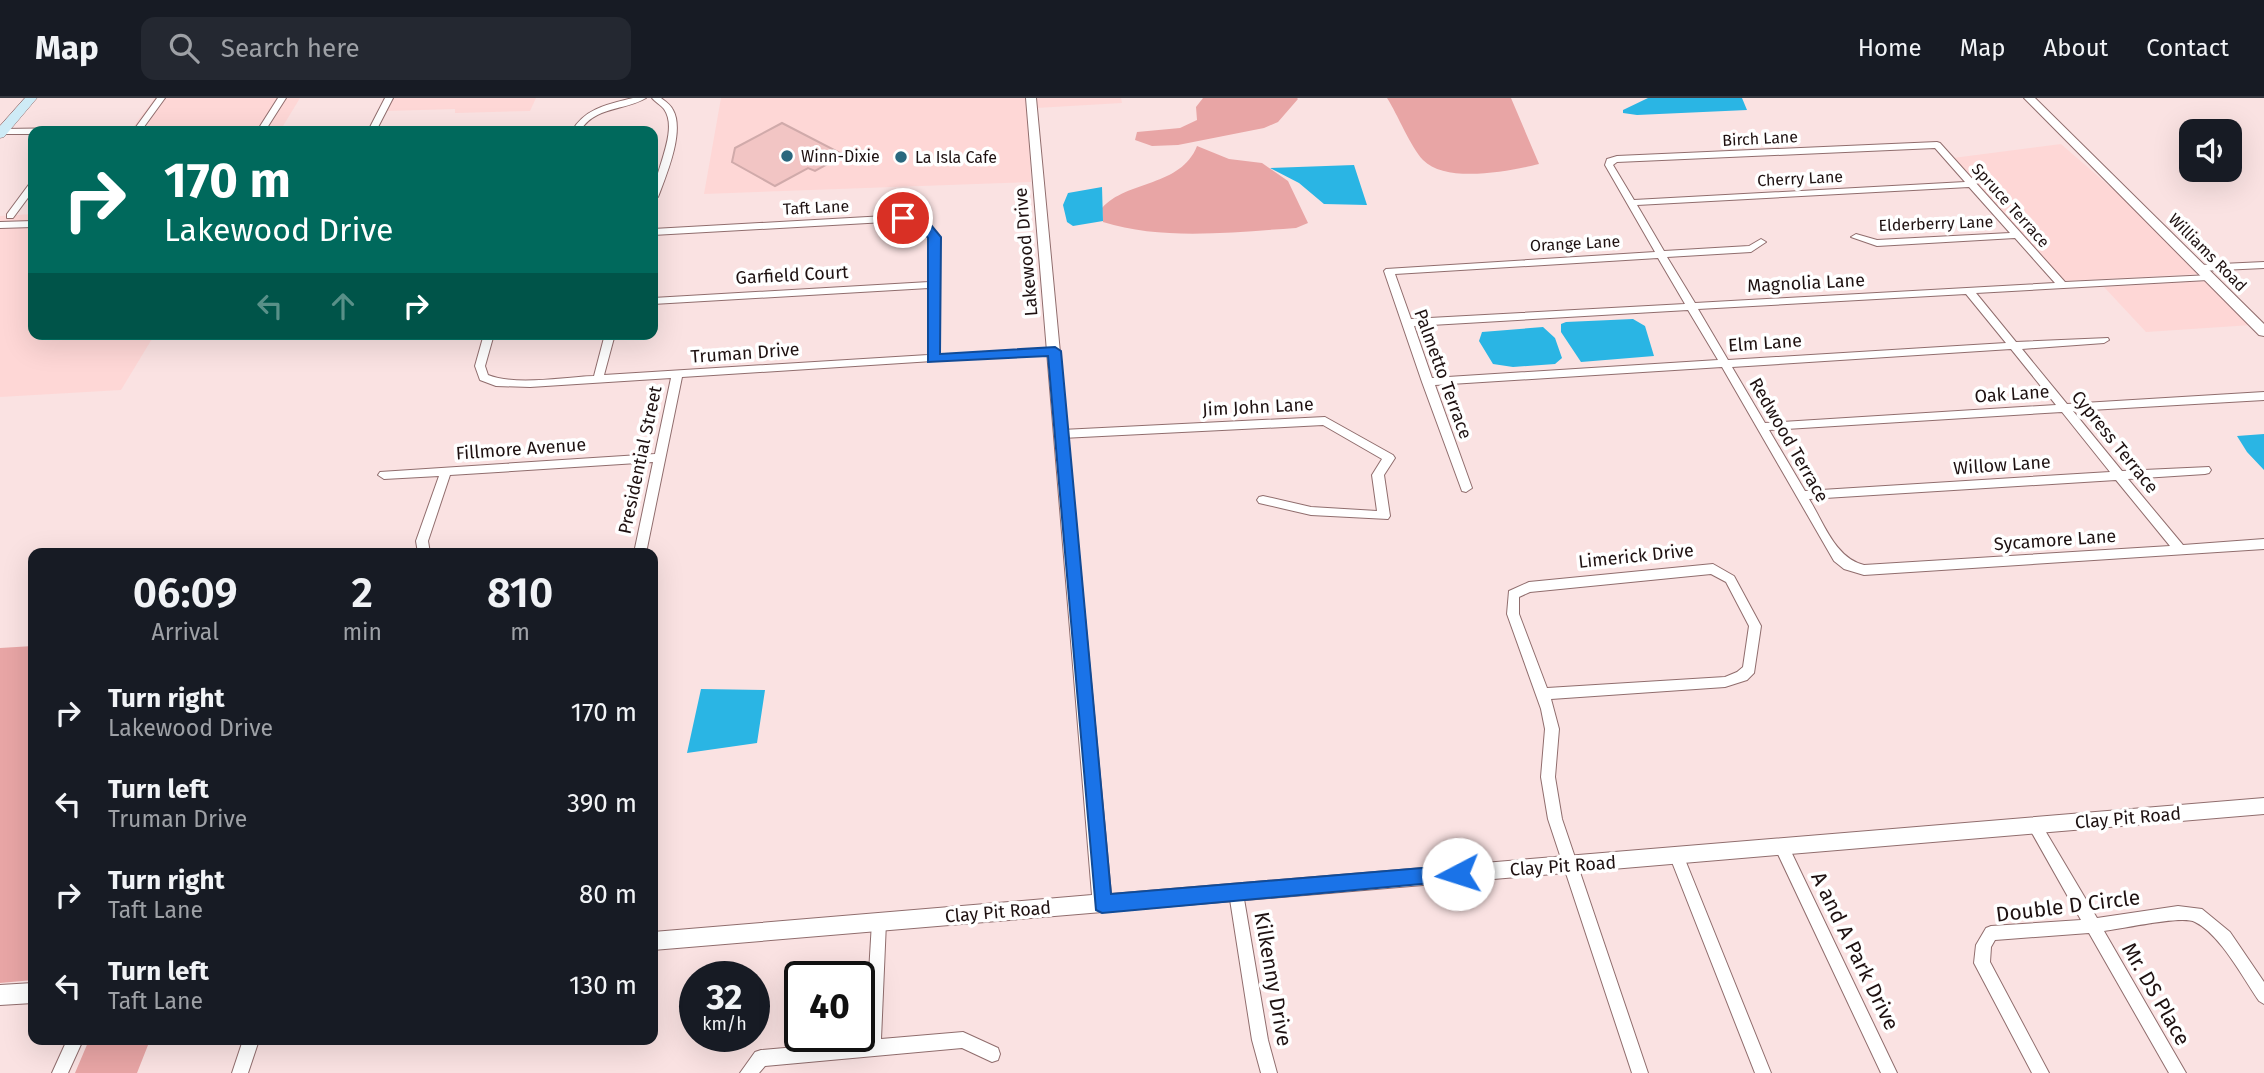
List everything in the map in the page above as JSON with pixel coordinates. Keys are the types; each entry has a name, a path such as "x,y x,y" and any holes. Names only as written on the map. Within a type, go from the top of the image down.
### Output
{"main road":[{"path":"1,133 31,98"}],"street":[{"path":"141,126 161,98"},
{"path":"264,126 282,98"},
{"path":"375,126 389,98"},
{"path":"580,126 586,117 598,111 642,98"},
{"path":"656,98 669,110 673,128 658,184"},
{"name":"Lakewood Drive","path":"1031,98 1102,904"},
{"name":"Williams Road","path":"2015,98 2128,197"},
{"name":"Williams Road","path":"2029,98 2264,332"},
{"path":"1,133 28,132"},
{"name":"Birch Lane","path":"1619,183 1609,165 1610,161 1618,159 1937,145"},
{"name":"Spruce Terrace","path":"1937,145 2063,286"},
{"name":"Redwood Terrace","path":"1619,183 1838,558 1848,566"},
{"name":"Cherry Lane","path":"1631,203 1972,184"},
{"path":"10,216 28,192"},
{"name":"Taft Lane","path":"658,232 903,218 921,221 935,237 933,359"},
{"path":"0,225 28,224"},
{"name":"Elderberry Lane","path":"1856,237 1877,243 2017,235"},
{"name":"Orange Lane","path":"1389,271 1751,249 1761,242"},
{"name":"Magnolia Lane","path":"1406,323 2063,286 2264,265"},
{"name":"Palmetto Terrace","path":"1389,271 1466,488"},
{"name":"Garfield Court","path":"658,300 934,285"},
{"name":"Cypress Terrace","path":"1969,291 2180,550"},
{"name":"Truman Drive","path":"487,340 480,366 484,377 496,382 598,379 1055,351"},
{"path":"598,379 608,340"},
{"name":"Elm Lane","path":"1427,382 2104,340"},
{"name":"Presidential Street","path":"641,548 677,374"},
{"name":"Oak Lane","path":"1762,427 2264,396"},
{"name":"Jim John Lane","path":"1062,434 1325,421 1389,458 1378,475 1384,516 1311,511 1263,500"},
{"name":"Fillmore Avenue","path":"384,475 660,458"},
{"name":"Willow Lane","path":"1802,495 2205,470"},
{"path":"423,548 422,541 446,471"},
{"name":"Sycamore Lane","path":"1848,566 1864,570 2264,544"},
{"name":"Limerick Drive","path":"1543,694 1725,682 1742,676 1749,669 1755,626 1730,579 1713,569 1529,587 1513,594 1511,601 1543,694 1552,729 1548,777 1555,819 1640,1073"},
{"name":"Clay Pit Road","path":"658,941 2264,806"},
{"name":"Mr. DS Place","path":"2035,826 2178,1073"},
{"name":"A and A Park Drive","path":"1782,848 1889,1073"},
{"path":"1677,857 1763,1073"},
{"name":"Kilkenny Drive","path":"1236,893 1260,1040 1269,1073"},
{"name":"Double D Circle","path":"2041,1073 1982,963 1984,945 1991,933 2093,926 2179,913 2197,914 2225,937 2264,996"},
{"path":"875,1004 879,922"},
{"path":"0,995 28,993"},
{"path":"875,1045 963,1040 992,1054"},
{"path":"60,1073 73,1045"},
{"path":"240,1073 249,1045"},
{"path":"748,1073 761,1058 813,1052"}],"shaded area":[{"path":"155,98 300,98 283,126 134,126"},
{"path":"393,98 536,98 530,111 455,113 455,109 386,111"},
{"path":"721,98 1027,98 1031,182 704,194"},
{"path":"1035,98 1121,98 1122,103 1036,108"},
{"path":"1203,98 1298,99 1278,122 1264,128 1178,145 1152,146 1135,140 1137,132 1180,128 1197,120 1196,107"},
{"path":"1387,98 1511,98 1539,164 1479,174 1447,172 1433,167 1418,154"},
{"path":"2061,144 2123,198 2200,274 2063,281 1953,158"},
{"path":"1197,146 1229,159 1262,163 1288,181 1308,223 1296,228 1199,234 1150,232 1103,222 1102,208 1113,199 1179,169"},
{"path":"28,214 28,340 151,340 121,390 0,397 0,216"},
{"path":"2207,281 2251,325 2146,332 2104,287"},
{"path":"28,646 28,980 0,983 0,648"},
{"path":"87,1045 148,1045 137,1073 75,1073"}],"water":[{"path":"1648,98 1742,98 1747,110 1637,115 1623,113 1623,110"},
{"path":"1354,165 1367,205 1324,204 1299,183 1270,168"},
{"path":"1102,187 1103,221 1073,226 1067,222 1063,205 1068,193"},
{"path":"1633,319 1645,326 1654,356 1581,362 1561,332 1561,324 1566,322"},
{"path":"1543,327 1555,338 1562,358 1555,364 1513,367 1493,364 1479,341 1482,332"},
{"path":"2264,434 2264,470 2247,452 2237,436"},
{"path":"701,689 765,690 757,743 687,753"}],"building":[{"name":"Winn-Dixie","path":"782,123 844,155 815,171 808,168 775,186 732,162 735,148"}],"place":[{"name":"Winn-Dixie","path":"787,156"},
{"name":"La Isla Cafe","path":"901,157"}],"route":[{"path":"903,218 921,221 935,237 933,359 1055,351 1102,904 1458,874"}]}
